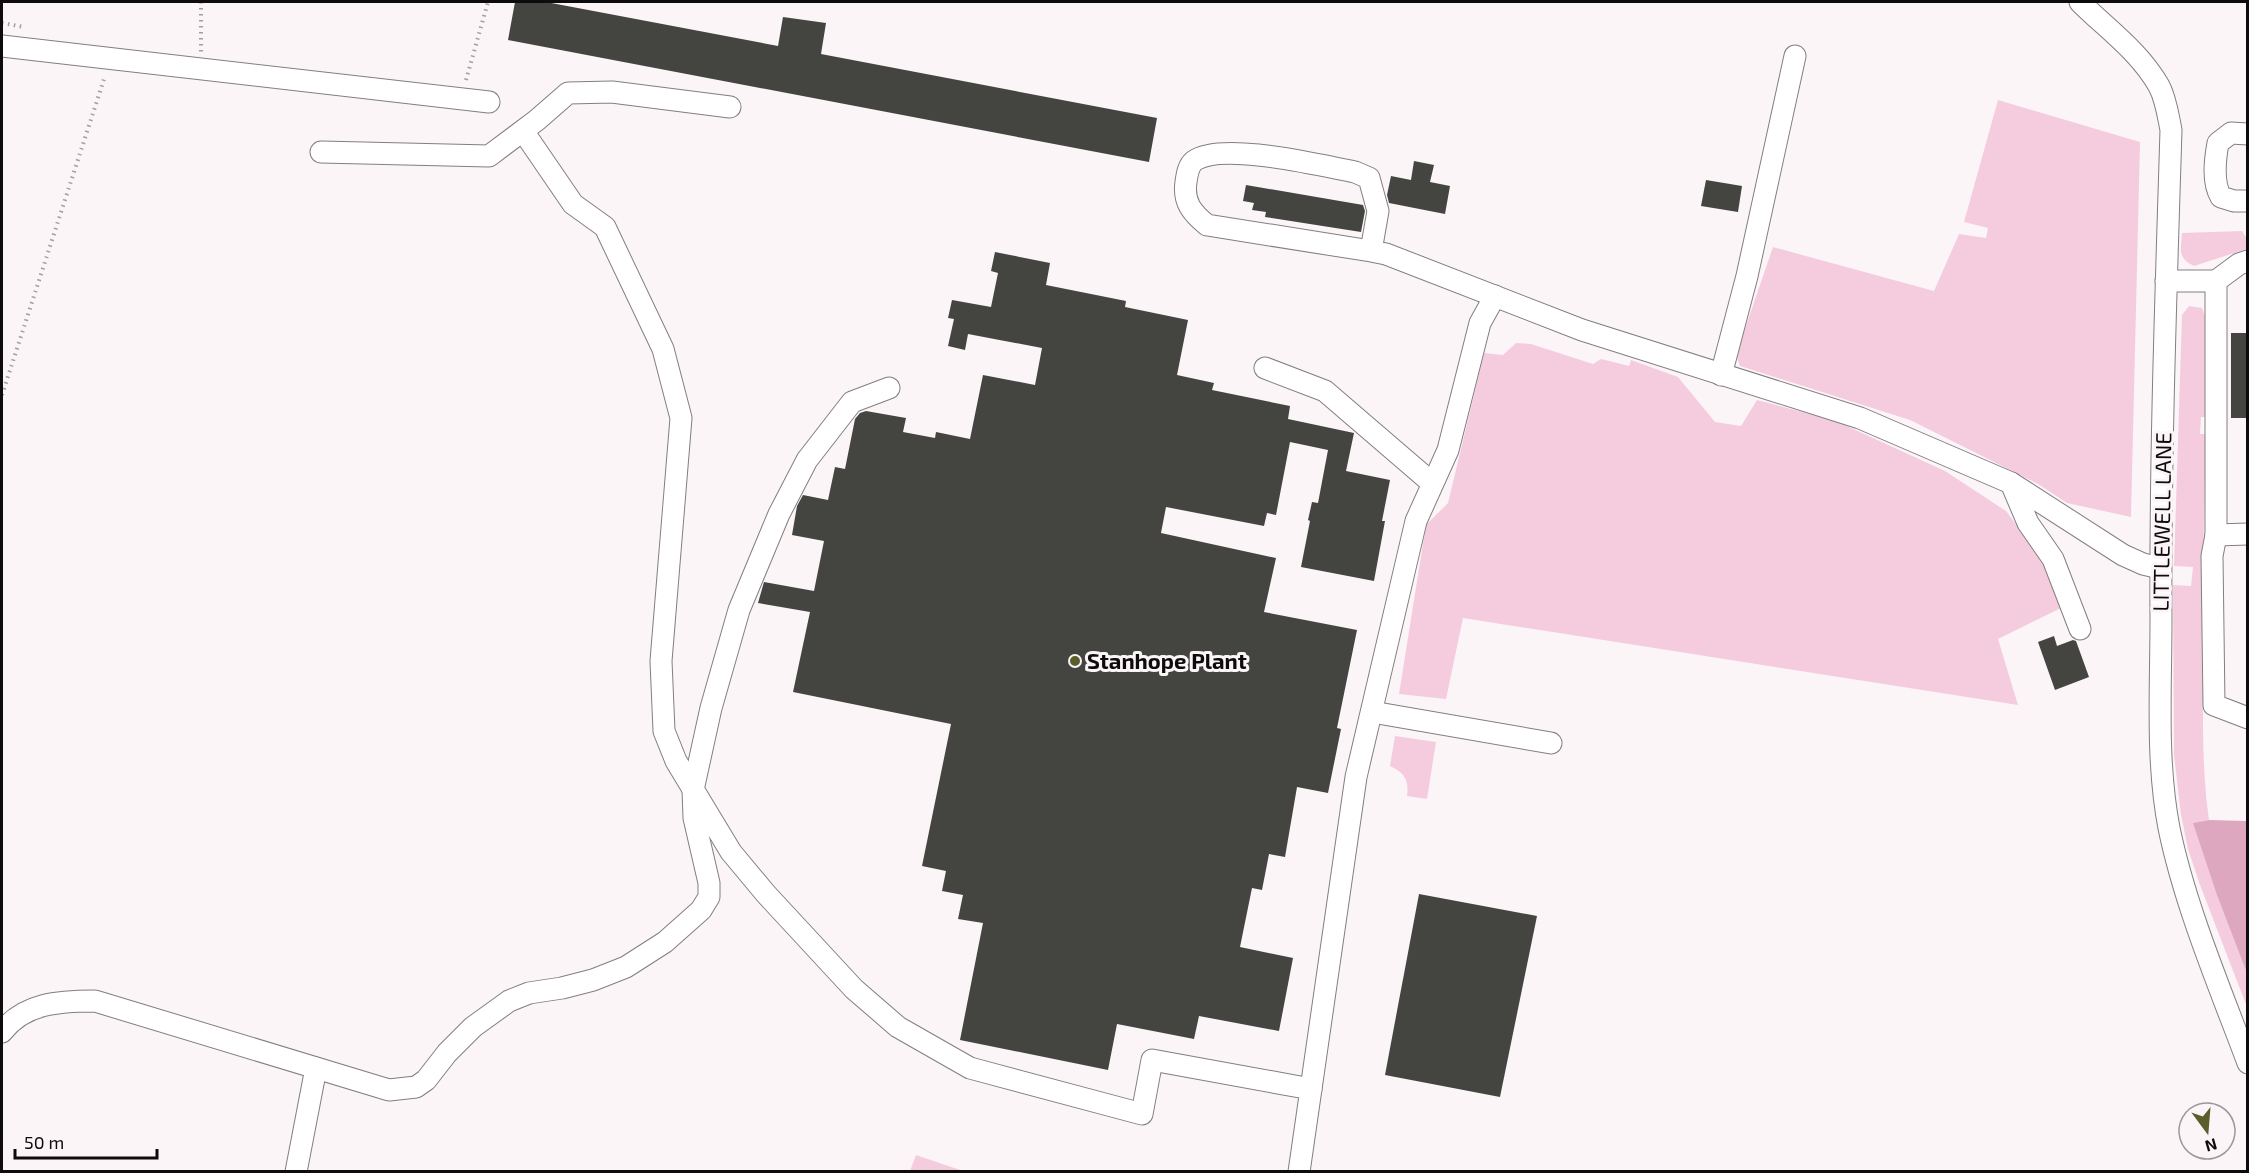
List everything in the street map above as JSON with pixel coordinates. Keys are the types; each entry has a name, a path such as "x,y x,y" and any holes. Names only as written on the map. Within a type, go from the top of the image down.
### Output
{"street":[{"name":"LITTLEWELL LANE","path":"2080,2 2132,48 2159,87 2168,109 2171,130 2160,567 2162,760 2169,829 2181,875 2247,1063"},
{"path":"2,46 489,102"},
{"path":"1721,375 1747,276 1795,56"},
{"path":"321,152 489,156 568,93 612,92 730,107"},
{"path":"523,131 573,204 606,227 663,349 681,418 662,661 664,731 676,761 731,852 766,894 854,989 898,1028 970,1068 1142,1114 1152,1060 1311,1089"},
{"path":"2247,134 2231,133 2218,143 2215,160 2217,190 2221,197 2234,201 2247,201"},
{"path":"1371,251 1378,211 1369,178 1355,172 1259,155 1208,156 1194,161 1187,171 1185,186 1191,212 1207,225 1386,254 1582,330 1860,418 2011,483 2124,555 2143,564 2160,567"},
{"path":"2166,281 2216,280 2247,261"},
{"path":"2216,280 2216,535 2212,556 2214,705 2247,718"},
{"path":"1299,1172 1356,777 1416,521 1448,450 1480,323 1496,296"},
{"path":"1265,368 1325,391 1432,483"},
{"path":"2,1032 12,1019 29,1009 75,1001 94,1001 389,1090 416,1087 430,1077 447,1053 472,1027 509,1001 529,993 562,988 615,972 665,942 701,910 709,897 709,883 694,818 693,790 711,708 739,610 779,514 807,460 852,402 889,388"},
{"path":"2011,483 2028,523 2053,559 2080,629"},
{"path":"2216,535 2247,534"},
{"path":"1372,712 1551,743"},
{"path":"296,1172 315,1068"}],"path":[{"path":"201,2 201,53"},
{"path":"2,395 102,88 109,58"}],"shaded area":[{"path":"1998,100 2140,142 2131,517 2067,503 2038,484 1910,420 1740,366 1736,355 1773,247 1934,291 1959,234 1986,238 1988,228 1964,222"},
{"path":"2242,231 2247,239 2247,249 2194,266 2182,257 2182,233"},
{"path":"2189,306 2202,308 2206,319 2206,417 2201,417 2200,434 2206,434 2203,729 2209,820 2194,823 2247,973 2247,1007 2188,849 2181,815 2174,755 2173,585 2191,586 2193,567 2174,566 2182,315"},
{"path":"1516,343 1531,344 1593,364 1601,359 1629,366 1631,360 1678,377 1715,422 1741,426 1757,400 1836,421 1945,471 2006,511 2051,571 2061,608 1998,639 2018,705 1463,618 1446,699 1399,694 1426,525 1448,503 1484,353 1503,355"},
{"path":"1395,736 1436,742 1427,799 1407,796 1405,778 1390,766"},
{"path":"2209,820 2247,821 2247,973 2217,895 2193,823"},
{"path":"916,1155 963,1171 910,1171"}],"building":[{"path":"515,2 546,2 778,46 783,17 826,23 821,54 1157,118 1149,162 508,40"},
{"path":"1414,161 1434,165 1430,182 1450,186 1445,214 1389,203 1387,195 1391,176 1411,180"},
{"path":"1706,180 1742,186 1738,212 1701,206"},
{"path":"1246,185 1363,205 1365,211 1361,232 1265,217 1266,212 1252,210 1254,203 1243,201"},
{"name":"Stanhope Plant","path":"995,252 1050,263 1046,285 1126,301 1125,307 1188,320 1177,375 1214,383 1212,390 1290,406 1288,419 1354,433 1346,471 1390,480 1374,581 1301,567 1312,502 1318,503 1328,450 1290,442 1276,515 1267,513 1264,526 1166,507 1161,533 1276,558 1264,612 1357,630 1337,728 1341,729 1328,793 1297,787 1285,857 1269,854 1262,890 1252,888 1240,947 1293,958 1279,1031 1199,1016 1194,1039 1117,1024 1108,1070 960,1040 983,923 958,919 963,895 942,891 946,871 922,866 951,724 793,692 810,612 758,603 764,582 814,591 824,541 792,535 797,506 803,495 828,500 835,467 845,469 855,419 860,413 866,411 906,418 903,432 935,438 936,432 970,439 983,375 1035,385 1042,348 968,334 965,350 948,346 954,319 948,318 952,300 991,307 998,273 991,271"},
{"path":"2231,333 2247,333 2247,418 2231,418"},
{"path":"2054,636 2057,646 2076,641 2089,677 2055,690 2038,642"},
{"path":"1419,894 1537,916 1500,1097 1385,1075"}],"place":[{"name":"Stanhope Plant","path":"1075,661"}]}
